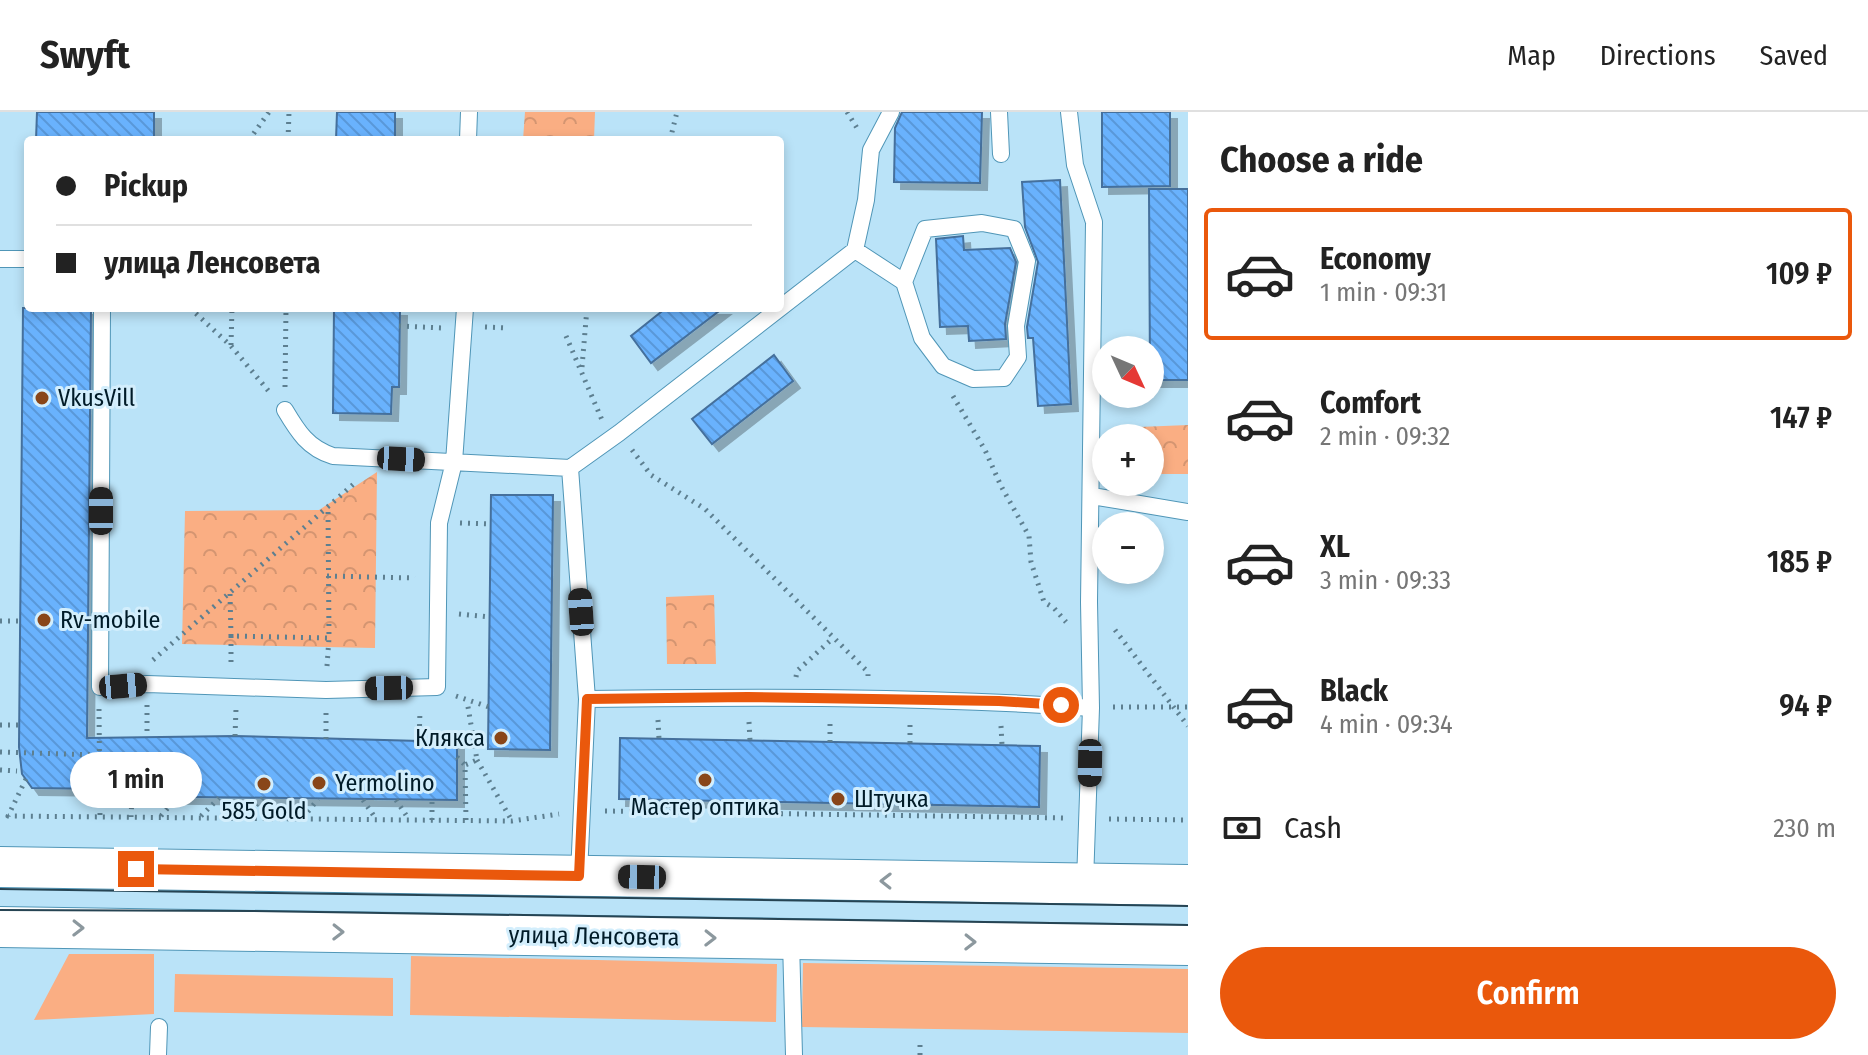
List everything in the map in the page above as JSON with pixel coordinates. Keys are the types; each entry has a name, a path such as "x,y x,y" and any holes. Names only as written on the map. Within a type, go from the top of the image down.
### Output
{"street":[{"path":"0,867 1188,885"},
{"name":"улица Ленсовета","path":"0,927 1188,945"}],"lane":[{"path":"468,136 469,112"},
{"path":"784,305 855,250 866,200 871,150 891,112"},
{"path":"999,112 1001,154"},
{"path":"1069,112 1075,165 1094,222 1093,424"},
{"path":"855,250 904,282 922,338 943,366 973,379 1004,378 1018,357 1016,326 1027,261 1014,229 982,223 925,229 904,282"},
{"path":"0,259 24,259"},
{"path":"102,312 100,687 147,684 326,690 437,687 439,523 454,462 465,312"},
{"path":"285,410 304,441 333,456 570,468 775,312"},
{"path":"570,468 587,699 579,876"},
{"path":"1085,883 1091,708 1089,611 1092,496 1188,512"},
{"path":"587,699 999,701 1091,708"},
{"path":"791,939 794,1055"},
{"path":"158,1055 159,1027"}],"path":[{"path":"252,136 269,112"},
{"path":"288,136 289,112"},
{"path":"671,136 677,112"},
{"path":"194,312 231,346 285,410"},
{"path":"231,346 232,312"},
{"path":"285,410 286,312"},
{"path":"581,371 587,312"},
{"path":"399,326 465,329"},
{"path":"566,336 614,436 651,475 705,509 868,672 869,700"},
{"path":"943,366 956,403 985,450 1029,536 1034,574 1044,602 1054,608 1090,645"},
{"path":"148,664 329,508 382,458"},
{"path":"230,593 231,636 329,638 329,508"},
{"path":"327,576 439,580"},
{"path":"1089,611 1108,621 1188,726"},
{"path":"0,621 20,621"},
{"path":"794,699 797,671 833,638"},
{"path":"100,687 100,816"},
{"path":"437,687 489,707"},
{"path":"467,701 477,760 512,821"},
{"path":"1091,708 1188,707"},
{"path":"0,725 19,725"},
{"path":"0,752 98,755"},
{"path":"98,766 108,754"},
{"path":"457,757 465,765 466,820"},
{"path":"465,765 477,760"},
{"path":"0,770 17,771"},
{"path":"8,816 26,779"},
{"path":"131,817 132,797"},
{"path":"161,817 177,797"},
{"path":"201,817 219,798"},
{"path":"245,818 263,798"},
{"path":"302,818 318,799"},
{"path":"363,800 376,819"},
{"path":"396,800 408,819"},
{"path":"432,800 432,820"},
{"path":"920,1043 920,1055"}],"green space":[{"path":"525,112 595,112 594,136 523,136"},
{"path":"1188,425 1188,474 1164,474 1164,426"},
{"path":"377,472 375,648 182,644 185,511 319,510"},
{"path":"714,595 716,664 667,664 666,597"},
{"path":"69,954 154,954 154,1014 34,1020"},
{"path":"411,956 777,964 776,1022 410,1015"},
{"path":"803,963 1188,969 1188,1033 802,1027"},
{"path":"175,974 393,978 393,1016 174,1012"}],"building":[{"path":"37,112 154,112 154,136 36,136"},
{"path":"337,112 395,112 395,136 336,136"},
{"path":"902,112 982,112 980,183 894,182 895,128"},
{"path":"1102,112 1170,112 1170,186 1102,187"},
{"path":"1060,180 1071,404 1038,406 1033,338 1028,338 1027,327 1038,262 1025,227 1022,182"},
{"path":"1149,189 1188,189 1188,380 1164,380 1164,336 1150,336"},
{"path":"963,236 964,250 1010,248 1016,262 1005,324 1006,339 969,341 968,326 940,327 936,239"},
{"path":"23,308 24,312 91,312 87,738 235,736 457,742 457,800 108,796 108,789 32,788 22,774 19,747"},
{"path":"334,312 400,312 399,387 392,387 391,414 333,413"},
{"path":"661,312 718,312 651,363 631,336"},
{"path":"774,355 793,381 712,444 692,419"},
{"path":"491,495 553,495 550,750 488,749"},
{"path":"620,738 1040,746 1039,807 619,799"}],"tram line":[{"path":"0,889 1188,906"},
{"path":"0,910 1188,925"}],"place":[{"name":"VkusVill","path":"42,398"},
{"name":"Rv-mobile","path":"44,620"},
{"name":"Клякса","path":"501,738"},
{"name":"Мастер оптика","path":"705,780"},
{"name":"Yermolino","path":"319,783"},
{"name":"585 Gold","path":"264,784"},
{"name":"Штучка","path":"838,799"}],"route":[{"path":"136,869 579,876 587,699 748,697 999,701 1061,705"}]}
